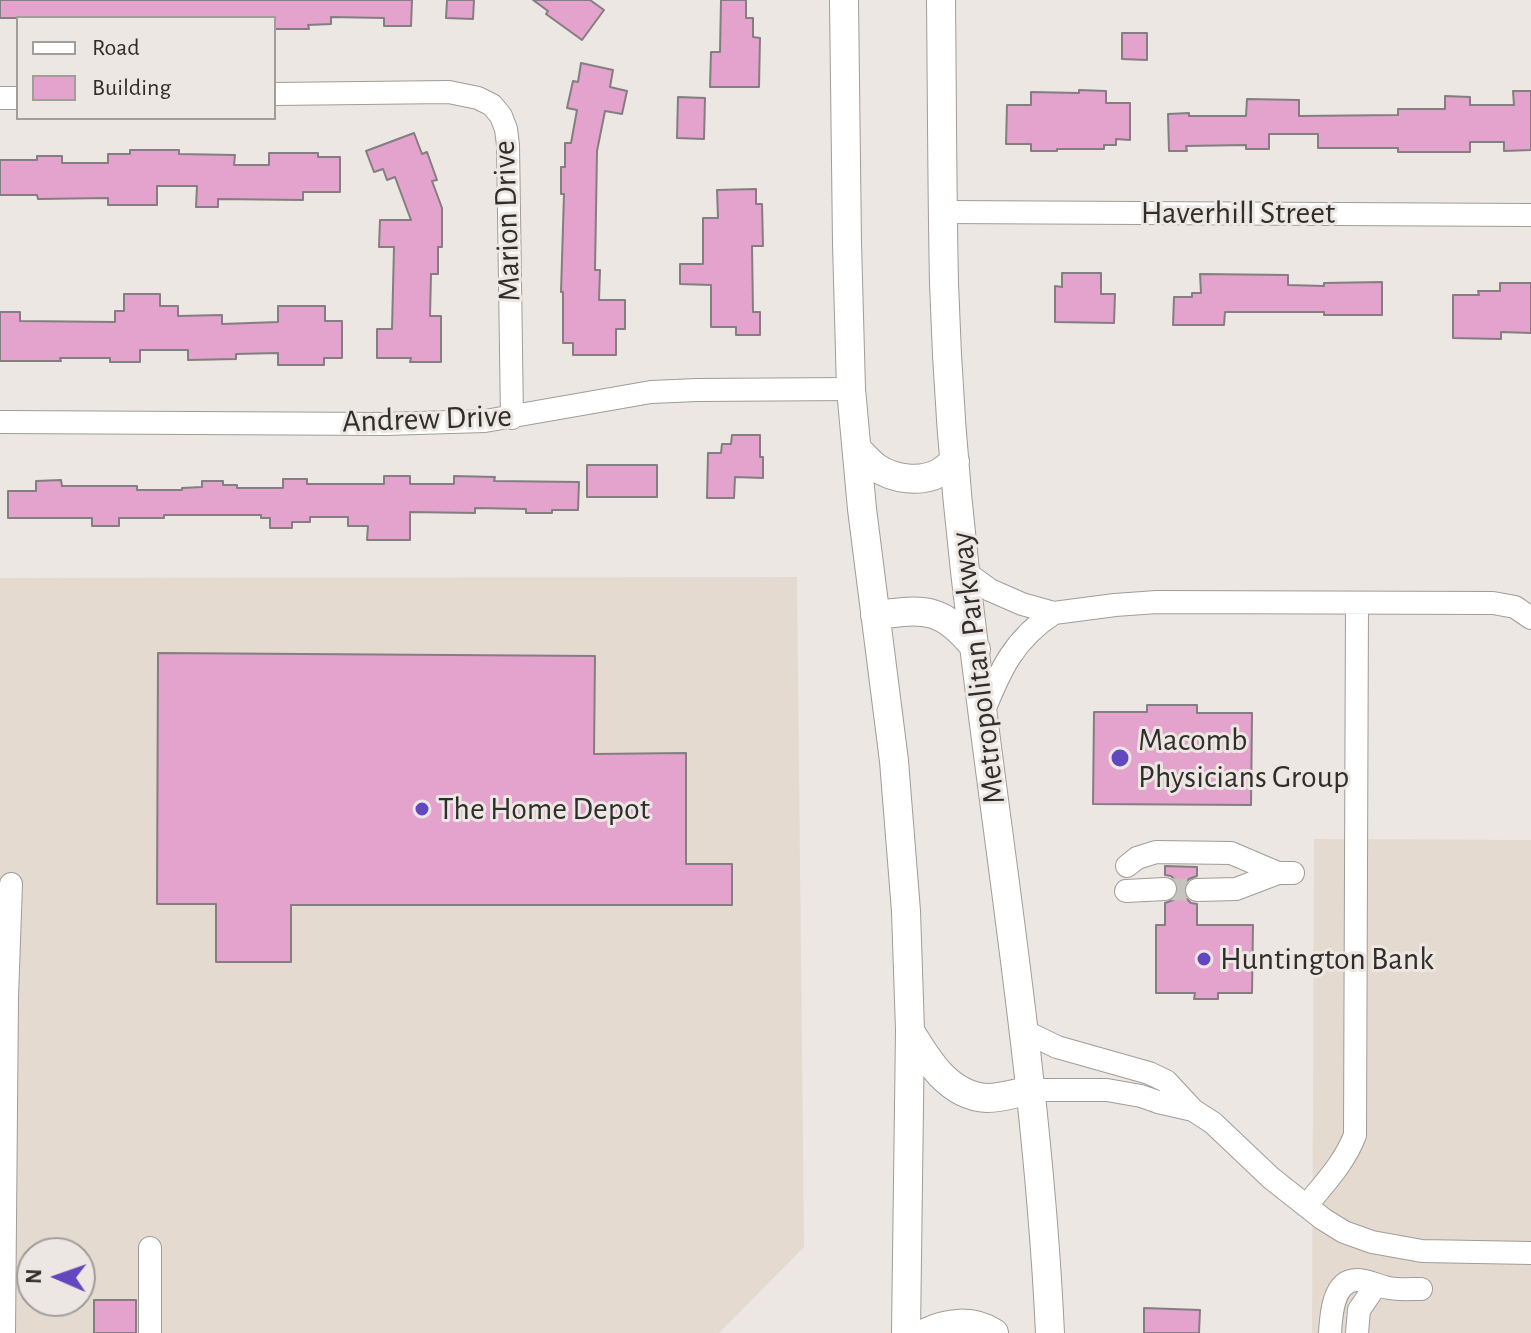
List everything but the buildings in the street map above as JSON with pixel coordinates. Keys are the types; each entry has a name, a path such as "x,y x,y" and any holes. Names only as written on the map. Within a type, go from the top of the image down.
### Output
{"main road":[{"path":"844,0 851,389 862,509 898,806 906,911 910,1030 906,1333"},
{"name":"Metropolitan Parkway","path":"941,0 947,352 955,461 965,572 1031,1090 1050,1333"},
{"path":"858,450 876,468 910,479 938,473 955,461"},
{"path":"875,615 931,612 961,630 976,649"},
{"path":"910,1030 938,1073 954,1087 972,1096 990,1098 1031,1090"},
{"path":"925,1333 950,1324 969,1324 994,1333"}],"street":[{"name":"Marion Drive","path":"276,94 449,92 478,98 492,105 501,116 508,145 512,418"},
{"name":"Haverhill Street","path":"944,212 1531,215"},
{"name":"Andrew Drive","path":"0,422 385,424 485,421 651,392 851,389"},
{"path":"965,572 990,590 1054,613 1157,602 1493,603 1515,607 1531,618"},
{"path":"1306,1206 1338,1166 1355,1135 1357,603"},
{"path":"983,713 998,674 1019,641 1054,613"},
{"path":"1127,866 1137,858 1156,852 1231,853 1285,873 1236,889 1197,890"},
{"path":"4,1333 11,884"},
{"path":"1126,891 1165,889"},
{"path":"1024,1031 1057,1047 1149,1073 1166,1081 1193,1110 1213,1123 1271,1178 1344,1232 1386,1245 1434,1252 1531,1253"},
{"path":"1031,1090 1107,1090 1193,1110"},
{"path":"150,1248 150,1333"},
{"path":"1330,1333 1336,1297 1349,1281 1358,1280 1396,1289 1421,1289"},
{"path":"1357,1333 1359,1310 1376,1285"}],"shaded area":[{"path":"797,577 804,1247 719,1333 0,1333 0,578"},
{"path":"1314,839 1531,840 1531,1333 1312,1333"}],"tunnel":[{"path":"1165,889 1197,890"}],"place":[{"name":"Macomb Physicians Group","path":"1120,758"},
{"name":"The Home Depot","path":"422,809"},
{"name":"Huntington Bank","path":"1204,959"}]}
